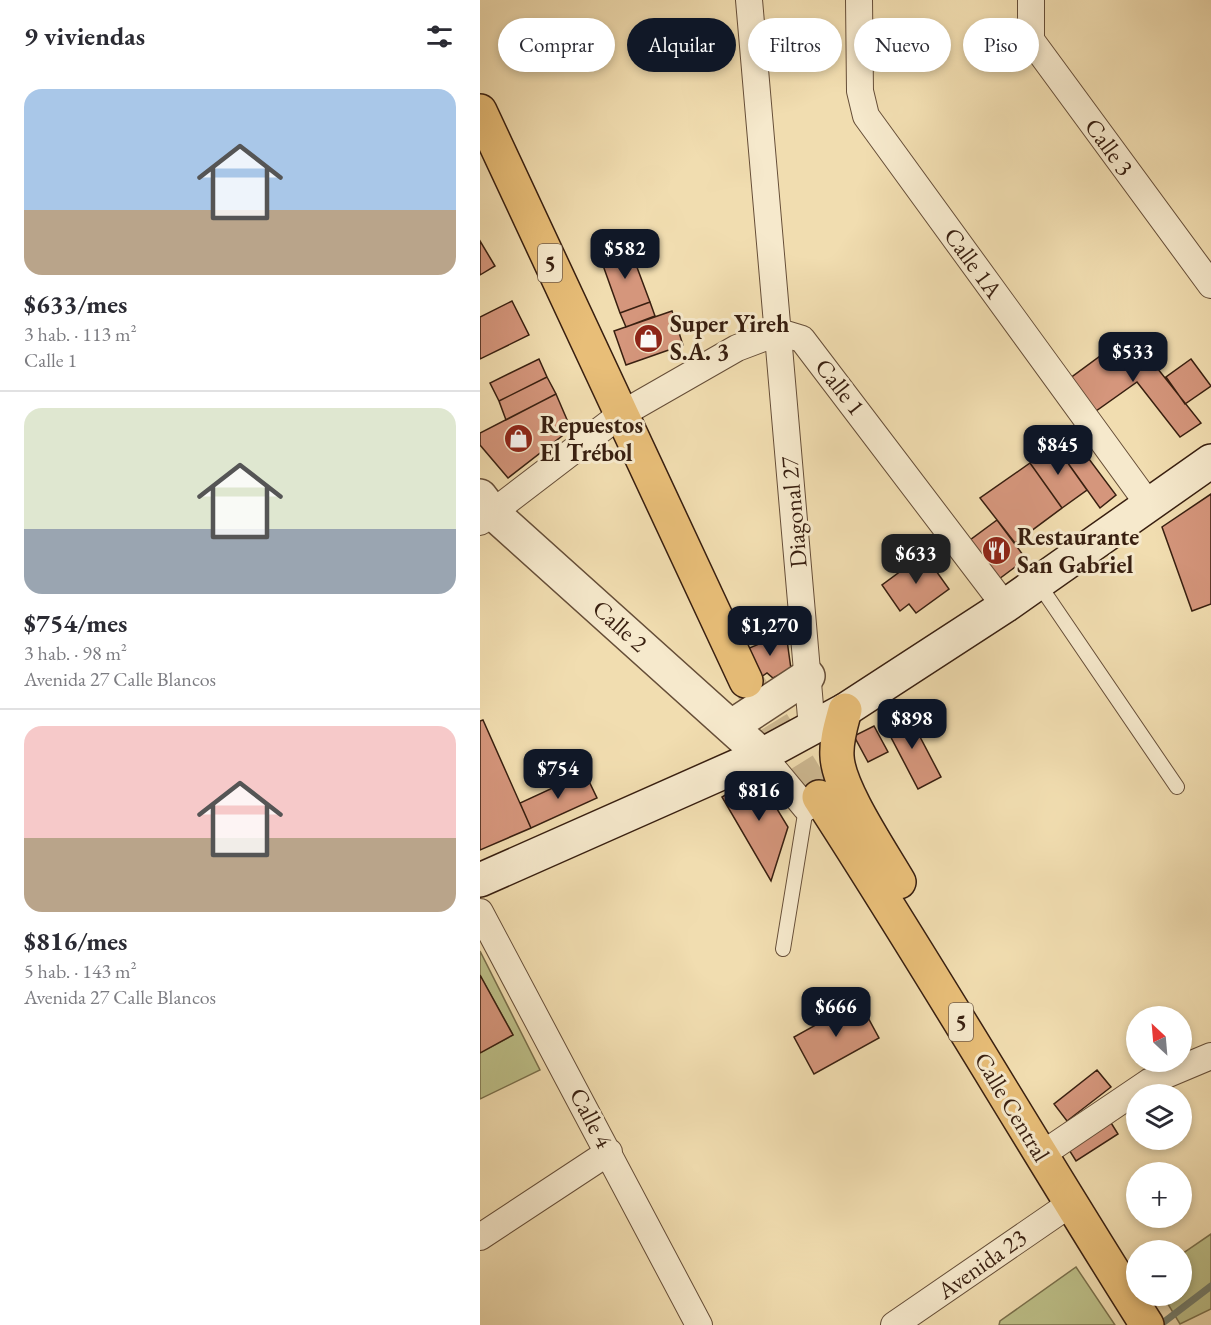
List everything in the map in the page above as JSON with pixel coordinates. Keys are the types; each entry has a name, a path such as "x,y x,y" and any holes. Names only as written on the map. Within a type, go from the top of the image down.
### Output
{"main road":[{"name":"5","path":"480,111 620,415 747,681"},
{"path":"480,880 762,755 812,729 1005,606 1211,461"},
{"name":"Calle 2","path":"484,510 732,726 762,755"},
{"path":"732,726 808,676"},
{"path":"845,710 838,733 837,756 840,778 916,912 1014,1108"},
{"name":"Calle Central","path":"812,802 1014,1108 1070,1204 1147,1325"}],"street":[{"path":"484,510 620,415 737,348 779,332 749,0"},
{"name":"Calle 1A","path":"859,0 860,91 866,116 1149,505"},
{"name":"Calle 3","path":"1031,0 1031,40 1211,285"},
{"name":"Calle 1","path":"779,332 802,339 1005,606"},
{"name":"Diagonal 27","path":"779,332 812,729"},
{"path":"762,755 812,802"},
{"name":"Calle 4","path":"480,912 699,1325"},
{"path":"1041,1155 1149,1082 1211,1056"},
{"path":"480,1237 609,1152"},
{"name":"Avenida 23","path":"894,1325 1070,1204"}],"lane":[{"path":"1038,583 1177,787"},
{"path":"783,949 812,802"}],"green space":[{"path":"480,951 540,1070 480,1099 480,1053 513,1035 480,975"},
{"path":"1211,1234 1211,1309 1180,1324 1169,1306 1192,1306 1192,1247"},
{"path":"1076,1267 1115,1325 999,1325 1000,1321"}],"building":[{"path":"480,241 495,266 480,275"},
{"path":"629,246 650,302 620,313 600,257"},
{"path":"512,301 529,335 480,359 480,317"},
{"path":"650,302 655,316 626,327 620,313"},
{"name":"Super Yireh S.A. 3","path":"672,311 683,345 626,365 614,331"},
{"path":"1130,334 1201,423 1180,437 1137,382 1096,411 1069,379"},
{"path":"539,359 547,377 499,401 490,383"},
{"path":"1191,359 1211,386 1185,404 1166,377"},
{"path":"547,377 556,394 506,420 499,401"},
{"name":"Repuestos El Trébol","path":"556,394 571,429 508,478 480,445 480,433"},
{"path":"1071,435 1116,495 1100,508 1055,445"},
{"path":"1055,445 1087,490 1062,508 1030,463"},
{"path":"1030,463 1062,508 1015,543 980,498"},
{"path":"1211,494 1211,604 1192,611 1162,527"},
{"name":"Restaurante San Gabriel","path":"997,520 1026,559 995,582 966,543"},
{"path":"924,554 949,589 916,613 909,604 900,611 882,585"},
{"path":"786,633 791,669 773,678 767,673 758,679 742,651"},
{"path":"907,712 941,777 918,789 884,724"},
{"path":"483,720 531,828 480,850 480,721"},
{"path":"874,726 888,752 868,762 854,736"},
{"path":"585,773 597,798 531,828 520,803"},
{"path":"757,776 788,827 771,881 722,797"},
{"path":"480,975 513,1035 480,1053"},
{"path":"859,1001 879,1038 814,1074 794,1037"},
{"path":"1097,1070 1111,1087 1067,1121 1054,1104"},
{"path":"1108,1118 1118,1134 1076,1161 1066,1145"}],"waterway":[{"path":"1160,1325 1211,1286"}],"tunnel":[{"path":"747,681 819,797"}],"place":[{"name":"Super Yireh S.A. 3","path":"649,338"},
{"name":"Repuestos El Trébol","path":"519,439"},
{"name":"Restaurante San Gabriel","path":"996,551"}]}
